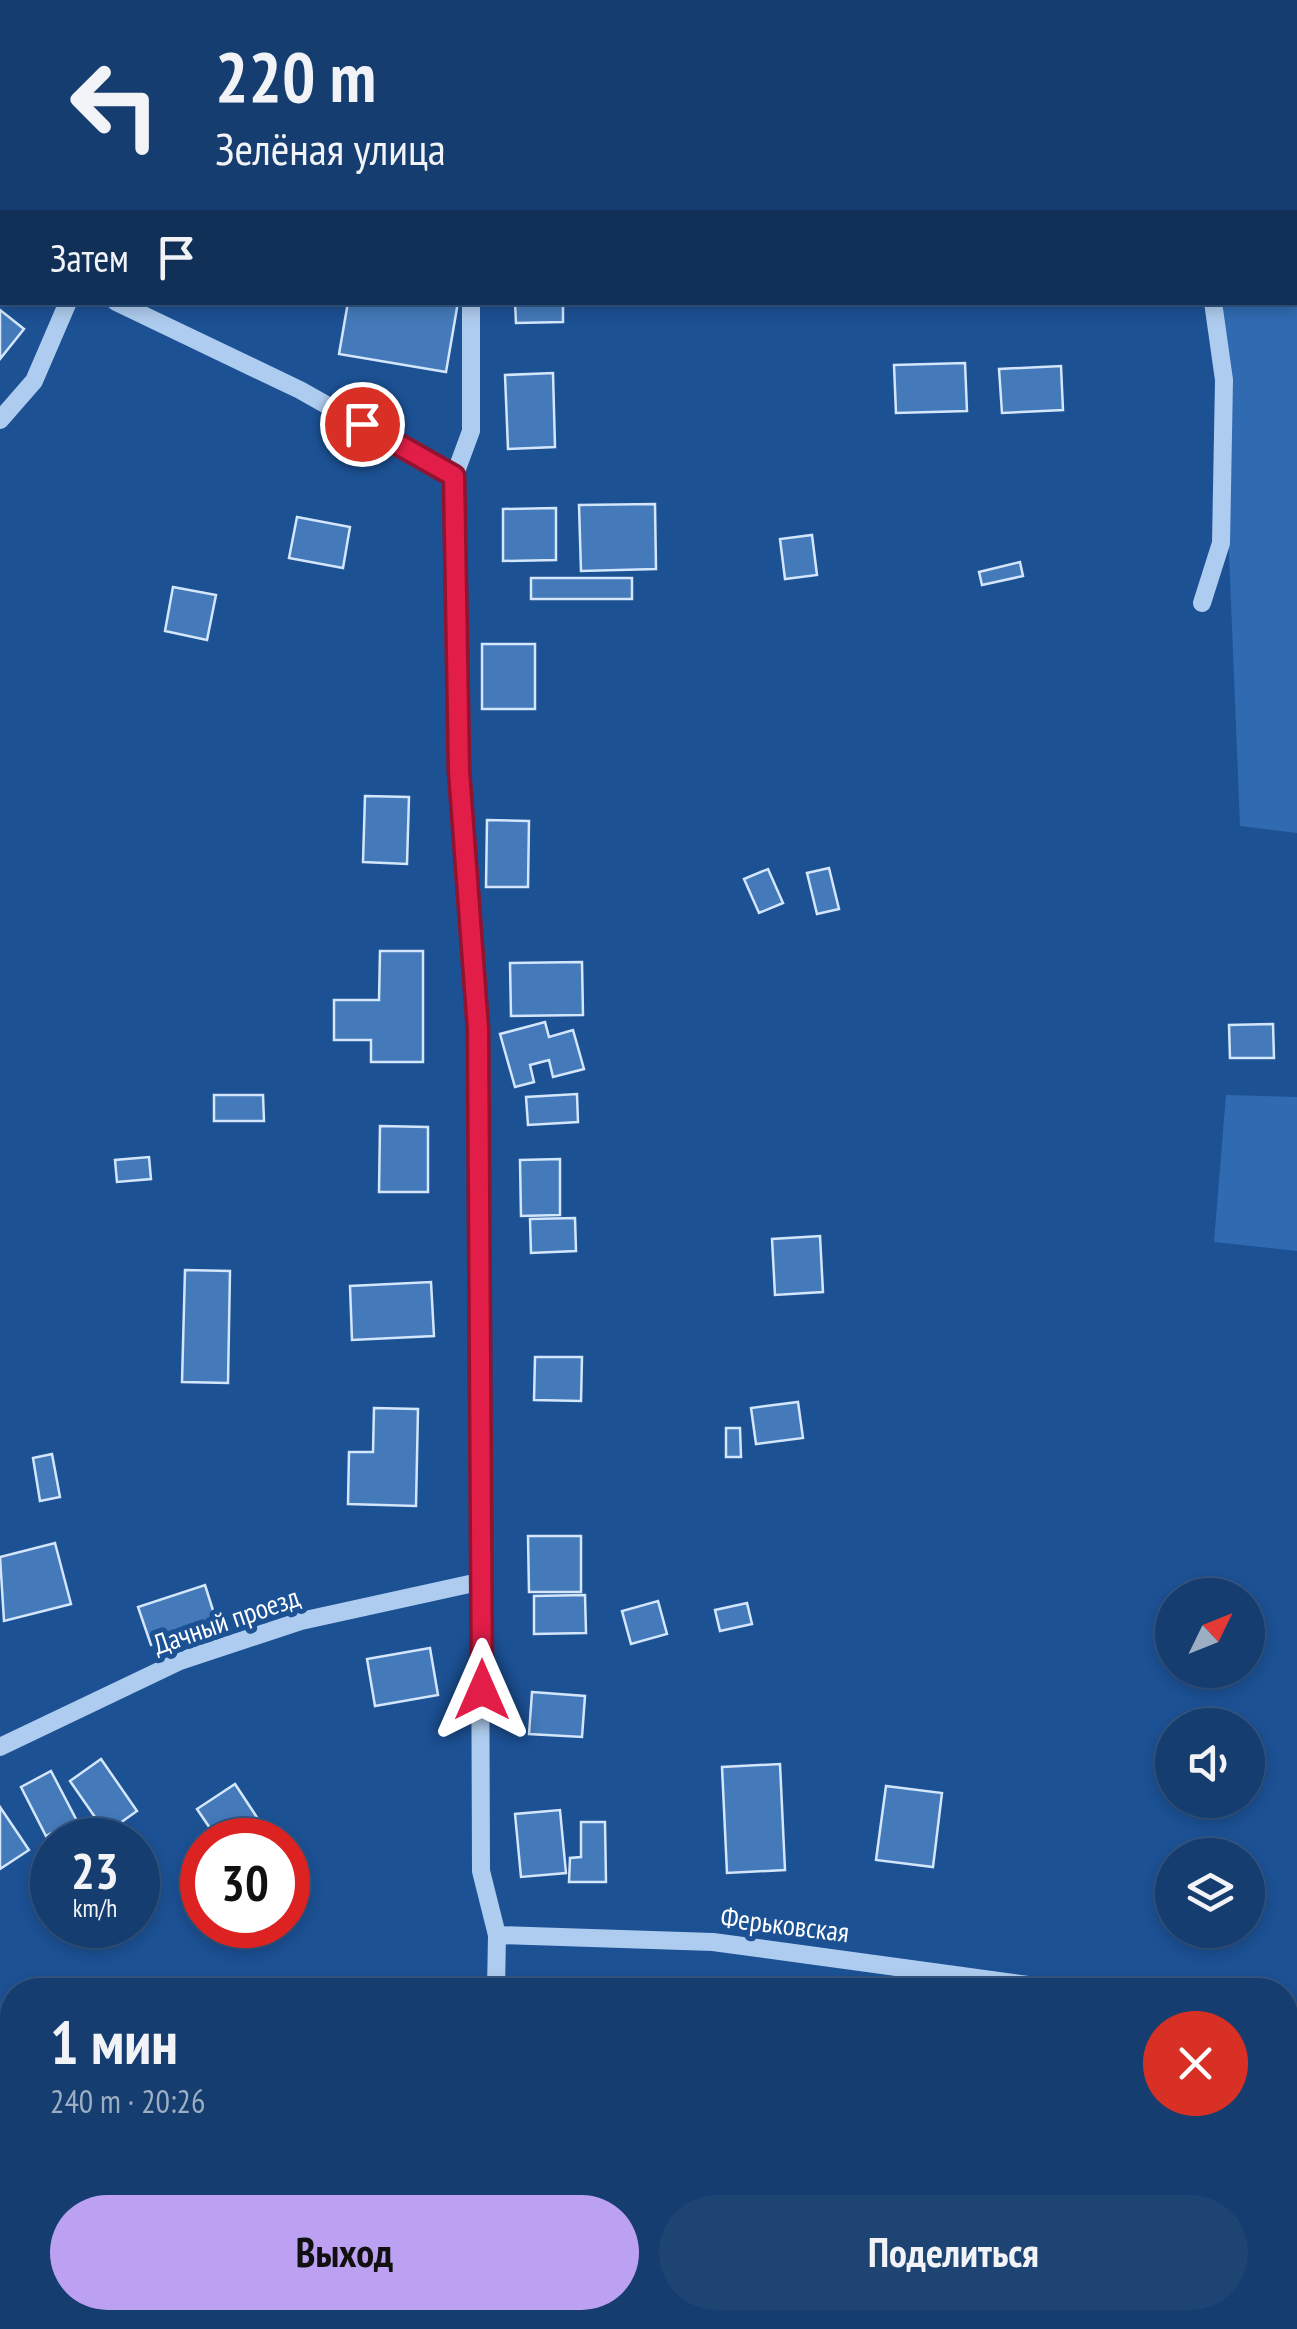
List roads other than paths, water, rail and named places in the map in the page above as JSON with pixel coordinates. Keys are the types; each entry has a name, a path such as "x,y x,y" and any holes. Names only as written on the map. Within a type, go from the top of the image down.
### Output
{"street":[{"path":"0,420 34,381 67,305"},
{"path":"122,305 300,390 454,476"},
{"path":"471,305 470,430 454,476 459,771 478,1029 483,1581 481,1871 497,1935 496,1978"},
{"path":"1202,603 1221,544 1224,380 1213,305"},
{"name":"Дачный проезд","path":"0,1747 180,1662 301,1621 483,1581"},
{"name":"Ферьковская","path":"497,1935 713,1942 976,1978"}]}
